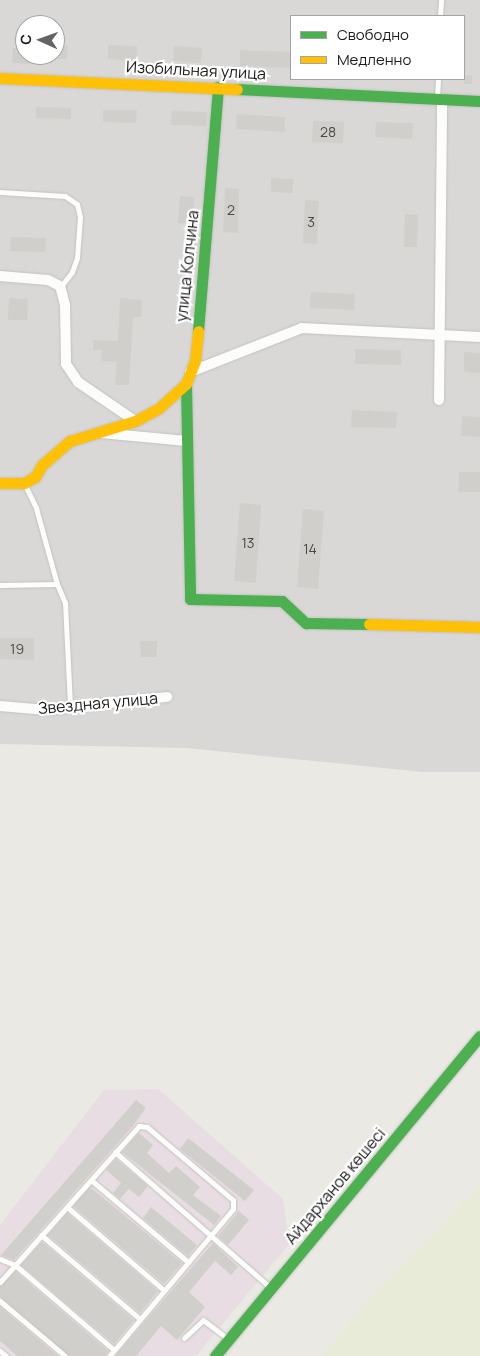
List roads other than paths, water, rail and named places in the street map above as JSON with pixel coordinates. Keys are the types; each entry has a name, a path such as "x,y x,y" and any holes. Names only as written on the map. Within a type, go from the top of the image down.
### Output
{"street":[{"name":"Изобильная улица","path":"0,78 480,100"},
{"name":"улица Колчина","path":"24,483 35,477 42,465 70,441 91,432 136,421 159,408 186,384 195,361 205,260 218,87"},
{"path":"440,99 442,335 440,400"},
{"path":"0,276 48,280 60,286 65,305 66,364 78,382 136,421"},
{"path":"190,372 302,328 480,337"},
{"path":"186,384 190,599 282,601 306,623 480,627"},
{"path":"91,432 187,441"},
{"path":"0,482 24,483"},
{"name":"Звездная улица","path":"0,706 47,710 167,697"},
{"name":"Айдарханов көшесі","path":"215,1356 480,1036"}],"lane":[{"path":"440,15 441,0"},
{"path":"438,80 440,99"},
{"path":"0,192 65,196 76,204 80,217 77,258 72,272 60,286"},
{"path":"24,483 36,508 56,584 65,603 70,708"},
{"path":"0,585 56,584"},
{"path":"0,1282 138,1126 147,1127 233,1200 233,1210 109,1356"},
{"path":"115,1152 212,1234 271,1288"},
{"path":"91,1180 188,1262"},
{"path":"67,1207 164,1290"},
{"path":"41,1235 140,1319"},
{"path":"0,1259 15,1265 114,1350"},
{"path":"0,1302 65,1356"},
{"path":"184,1338 203,1320 229,1339"},
{"path":"0,1351 6,1356"}]}
